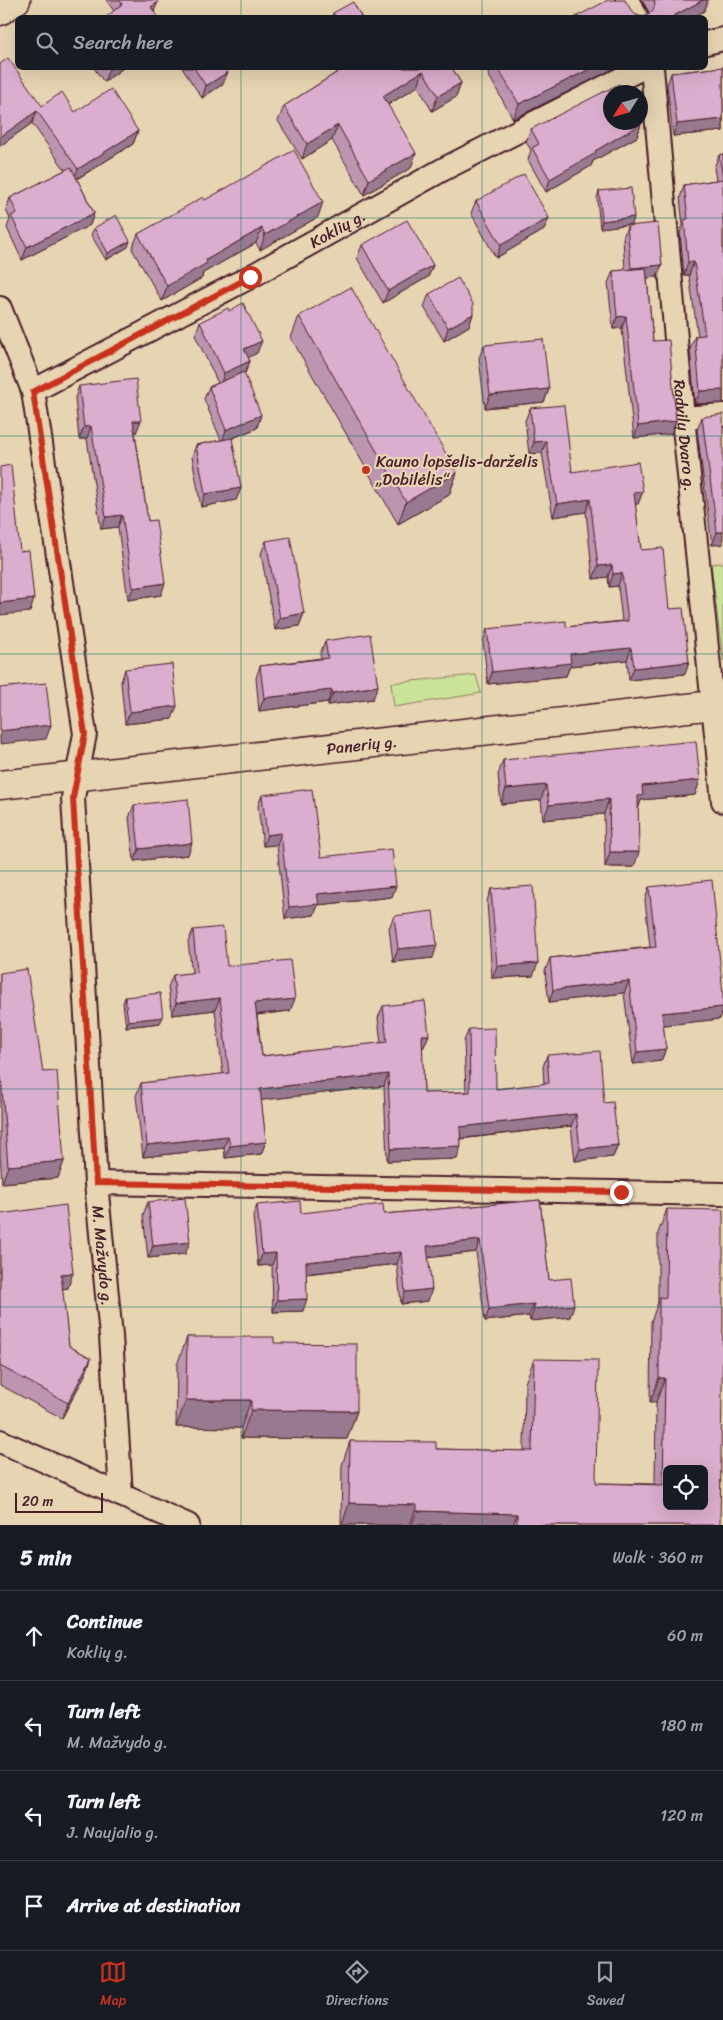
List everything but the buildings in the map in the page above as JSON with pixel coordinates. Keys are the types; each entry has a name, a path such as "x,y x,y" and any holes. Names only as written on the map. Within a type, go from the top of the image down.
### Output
{"street":[{"path":"0,12 16,0"},
{"path":"627,0 635,15"},
{"path":"708,42 723,39"},
{"name":"Koklių g.","path":"33,392 250,277 442,170 638,70"},
{"name":"Radvilų Dvaro g.","path":"652,70 683,418 718,705 723,801"},
{"name":"M. Mažvydo g.","path":"0,308 33,392 85,734 73,798 96,1183 111,1336 121,1495"},
{"path":"683,418 723,415"},
{"name":"Panerių g.","path":"0,785 718,705"},
{"path":"96,1183 723,1194"},
{"path":"0,1441 188,1525"}],"green space":[{"path":"723,563 723,661 711,564"},
{"path":"476,675 481,693 394,707 391,683"}],"place":[{"name":"Kauno lopšelis-darželis „Dobilėlis“","path":"366,470"}],"route":[{"path":"250,277 33,392 85,734 73,798 96,1183 621,1192"}]}
